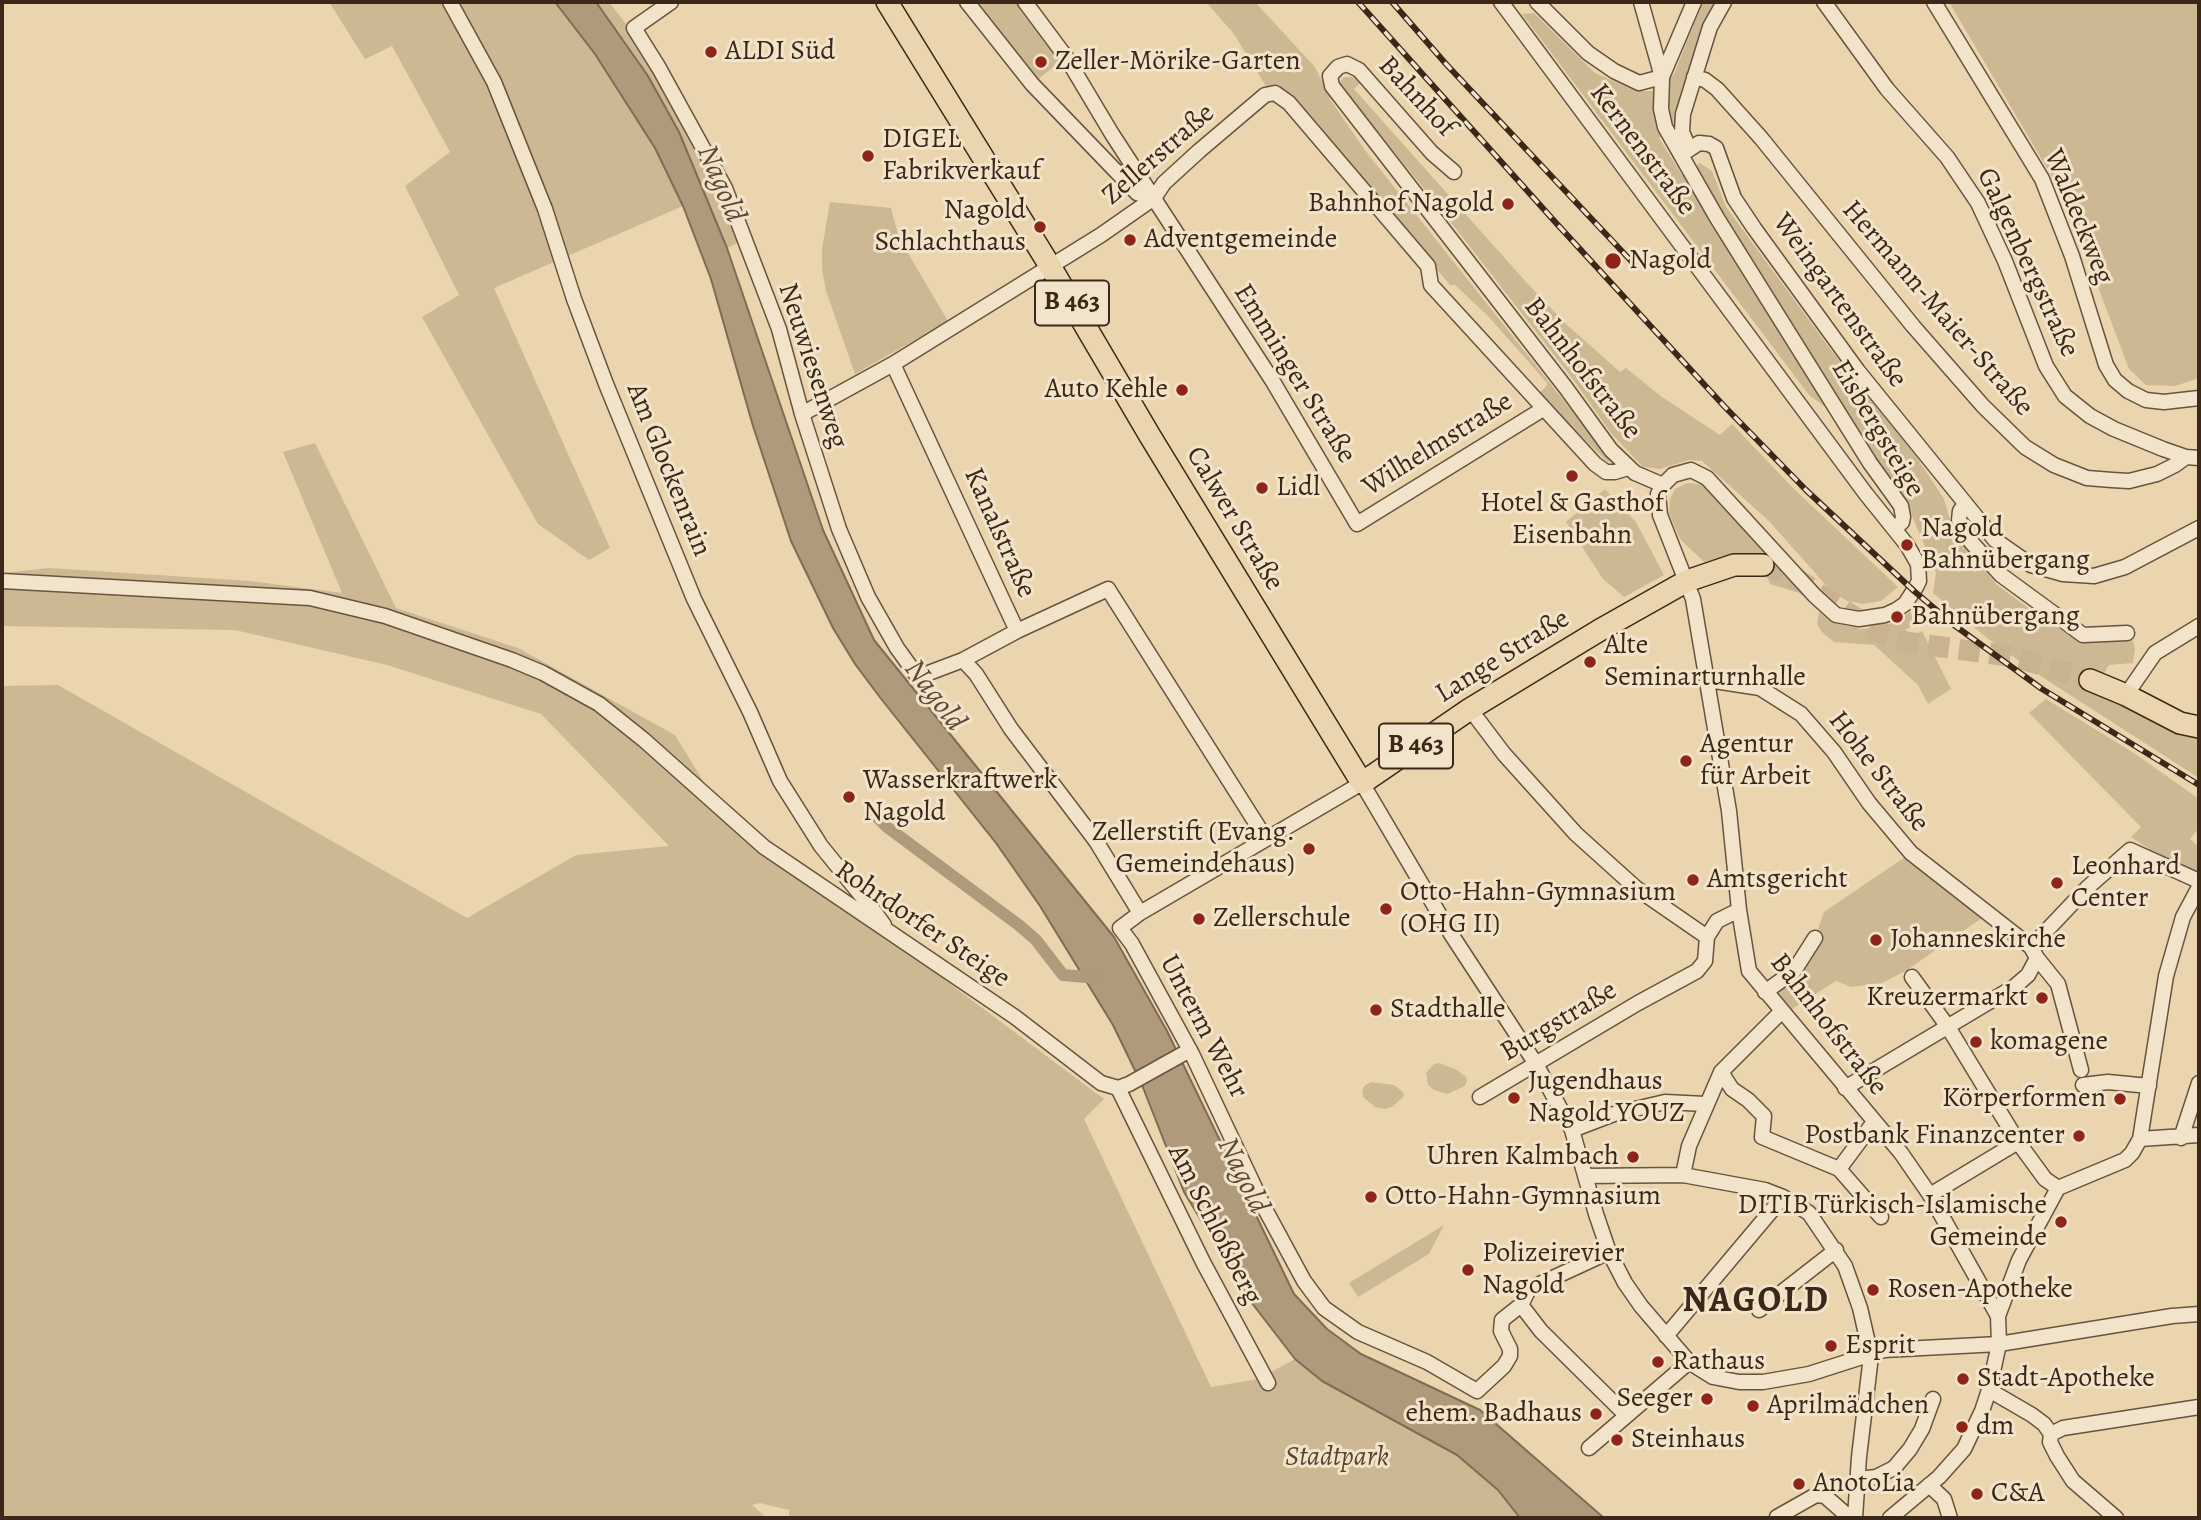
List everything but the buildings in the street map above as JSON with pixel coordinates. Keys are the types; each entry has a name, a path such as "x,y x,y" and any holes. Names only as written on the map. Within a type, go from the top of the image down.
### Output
{"main road":[{"name":"Calwer Straße","path":"887,2 1050,265 1150,436 1362,783"},
{"name":"Lange Straße","path":"1362,783 1470,709 1687,581 1734,565 1763,565"},
{"path":"2090,680 2126,695 2179,723 2199,727"}],"street":[{"name":"Am Glockenrain","path":"450,2 494,82 545,209 574,299 606,384 694,599 750,712 780,781 821,846 873,909 888,933"},
{"name":"Neuwiesenweg","path":"671,2 635,28 725,188 779,329 802,414 839,529 868,597 897,649 918,677 963,660 1017,631"},
{"name":"Emminger Straße","path":"967,2 1041,93 1137,193 1154,198 1272,380 1357,524"},
{"path":"1025,2 1066,57 1154,198"},
{"name":"Kernenstraße","path":"1501,2 1895,529"},
{"name":"Kernenstraße","path":"1537,2 1588,54 1614,71 1639,83 1662,77"},
{"path":"1641,2 1662,77"},
{"name":"Eisbergsteige","path":"1663,485 1673,475 1691,470 1707,478 1815,596 1836,615 1859,619 1885,615 1905,604 1919,580 1918,564 1895,529 1902,522 1901,506 1870,463 1717,218 1685,152 1665,127 1661,109 1662,77 1694,2"},
{"name":"Eisbergsteige","path":"1685,152 1683,114 1710,27 1724,2"},
{"name":"Galgenbergstraße","path":"1824,2 1887,89 1947,157 1978,203 2005,261 2046,366 2065,396 2090,416 2114,429 2192,457"},
{"name":"Waldeckweg","path":"1934,2 2042,179 2072,256 2106,365 2115,380 2128,391 2146,400 2165,402 2199,398"},
{"name":"Bahnhof","path":"1338,67 1347,64 1359,71 1432,153 1454,172"},
{"name":"Bahnhofstraße","path":"1338,67 1331,76 1332,86 1611,450 1628,468 1663,485 1658,494 1660,515 1693,599 1708,680 1729,811 1739,911 1749,971 1900,1153 1930,1195 1997,1316"},
{"name":"Hermann-Maier-Straße","path":"1694,76 1717,89 1761,138 1909,322 1983,405 2025,447 2054,465 2087,478 2112,480 2130,481 2157,474 2192,457"},
{"name":"Zellerstraße","path":"802,414 893,364 1101,235 1154,198 1164,183 1199,151 1265,95 1275,93 1289,103 1428,266 1431,285 1544,409"},
{"name":"Weingartenstraße","path":"1685,152 1699,143 1716,148 1734,198 1754,228 1858,371 1995,540 2031,565 2063,574 2094,576 2125,566 2199,528"},
{"name":"Kanalstraße","path":"893,364 1017,631 1108,589 1266,839"},
{"path":"1544,409 1595,464 1606,472 1628,468"},
{"name":"Wilhelmstraße","path":"1357,524 1544,409"},
{"path":"1965,504 1960,511 1959,520 1971,542 2001,575 2083,635 2127,633"},
{"name":"Rohrdorfer Steige","path":"2,581 310,598 385,616 543,673 599,704 644,740 764,847 1015,1017 1101,1083 1124,1086"},
{"path":"2126,695 2155,653 2199,626"},
{"path":"963,660 976,674 1011,729 1096,841 1140,912"},
{"name":"Hohe Straße","path":"1708,680 1760,688 1801,714 1834,752 1868,803 1911,853 2034,953 2058,984 2082,1078 2149,1086"},
{"path":"1470,709 1504,754 1576,834 1636,888 1707,937 1717,921 1739,911"},
{"name":"Lange Straße","path":"1140,912 1362,783"},
{"name":"Calwer Straße","path":"1362,783 1451,934 1536,1064 1572,1130 1609,1252 1625,1283 1689,1362"},
{"path":"1845,1088 2014,987 2028,975 2034,953 2087,888 2130,850 2199,881"},
{"path":"1889,1518 1929,1485 1964,1449 1989,1390 1999,1344 1997,1316 2019,1260 2058,1188 2125,1160 2140,1139 2166,976 2183,917 2199,887"},
{"name":"Unterm Wehr","path":"1140,912 1121,929 1132,944 1185,1053 1218,1106 1265,1209 1304,1281 1324,1308 1358,1332 1427,1362 1477,1391 1504,1366 1510,1356 1510,1349 1501,1331 1502,1320 1521,1305"},
{"name":"Burgstraße","path":"1480,1097 1697,971 1705,961 1707,937"},
{"path":"1765,992 1794,971 1815,938"},
{"path":"1912,977 1948,1027 2018,1142 2045,1179 2058,1188"},
{"path":"1683,1175 1689,1146 1721,1072 1781,1012"},
{"path":"1124,1086 1185,1053"},
{"path":"1721,1072 1732,1089 1764,1116 1762,1137 1839,1169 1881,1217"},
{"path":"2181,1138 2199,1083"},
{"name":"Am Schloßberg","path":"1124,1086 1203,1262 1268,1383"},
{"path":"1572,1130 1614,1114 1665,1102 1707,1101"},
{"path":"1839,1169 1874,1122"},
{"path":"2140,1139 2199,1135"},
{"path":"1930,1195 2018,1142"},
{"path":"1586,1176 1683,1175 1765,1190 1783,1197 1809,1213 1836,1250 1844,1266 1860,1308 1871,1356 1853,1518"},
{"path":"1666,1336 1783,1197"},
{"path":"1759,1310 1836,1250"},
{"path":"1609,1252 1529,1289 1521,1305 1541,1331 1626,1415"},
{"path":"1589,1448 1689,1362 1713,1377 1738,1382 1763,1382 1809,1374 1884,1350 1999,1344 2199,1314"},
{"path":"1989,1390 2032,1415 2044,1424 2051,1434"},
{"path":"1858,1479 1876,1477 1894,1468 1922,1429 1933,1399"},
{"path":"2116,1518 2073,1480 2050,1442 2051,1434 2063,1428 2199,1407"},
{"path":"1929,1485 1944,1499 1950,1518"},
{"path":"1777,1517 1816,1495 1825,1496 1853,1518"}],"green space":[{"path":"329,2 555,2 595,54 655,148 683,206 494,288 610,548 589,560 538,524 422,317 459,295 405,186 450,152 392,46 365,59"},
{"path":"596,2 609,2 641,43 708,167 740,242 727,248 679,132 648,76"},
{"path":"967,2 1025,2 1066,57 1032,84"},
{"path":"1206,2 1255,2 1315,67 1332,102 1364,149 1611,460 1608,462 1538,395 1548,384 1488,316 1455,285 1450,285 1309,117 1267,88 1234,34"},
{"path":"1703,2 1720,2 1676,120 1659,138 1682,175 1700,163 1712,171 1726,207 1831,350 1915,455 1944,499 1951,524 1966,548 1997,585 2076,639 2099,643 2132,638 2135,648 2133,663 2109,665 2102,676 2199,735 2199,778 2036,673 1987,638 1933,593 1936,573 1905,499 1854,428 1809,395 1522,14 1534,13 1595,73 1636,91 1656,91 1674,74"},
{"path":"1949,2 2199,2 2199,378 2175,386 2146,385 2129,369 2064,197"},
{"path":"1344,77 1354,77 1360,83 1354,89 1566,324 1620,372 1626,368 1662,397 1720,435 1732,424 1793,488 1898,587 1881,601 1864,604 1847,601 1831,591 1769,521 1702,461 1689,460 1660,469 1643,467 1610,432 1575,382 1443,212 1343,89 1340,82"},
{"path":"830,202 891,208 899,238 948,321 855,374 826,291 822,269 822,249"},
{"name":"Stadtpark","path":"315,443 396,608 518,648 675,735 705,784 751,838 1104,1099 1084,1119 1211,1387 1258,1379 1295,1359 1322,1381 1457,1455 1498,1490 1520,1518 789,1518 789,1510 760,1503 752,1505 767,1518 2,1518 2,686 58,685 467,918 576,855 669,846 541,714 387,665 235,630 2,626 2,573 49,568 250,581 342,593 283,452"},
{"path":"1687,483 1700,484 1712,492 1806,595 1770,584 1758,554 1729,555 1704,562 1680,539 1669,514 1670,499 1675,489"},
{"path":"1605,489 1636,522 1664,575 1624,597 1603,579 1566,522"},
{"path":"1819,612 1831,622 1860,629 1892,623 1910,612 1917,623 1905,630 1909,638 1922,631 1951,689 1928,704 1918,685 1874,645 1834,642 1822,632 1817,624"},
{"path":"2046,699 2137,755 2199,799 2199,828 2190,839 2199,847 2197,873 2169,862 2131,837 2141,827 2029,713"},
{"path":"1911,853 1989,913 1907,970 1882,983 1851,987 1836,981 1789,1011 1765,992 1815,938 1824,912"},
{"path":"1439,1063 1466,1077 1465,1086 1447,1094 1428,1085 1426,1073 1434,1064"},
{"path":"1371,1082 1394,1085 1404,1096 1392,1107 1375,1107 1363,1097 1362,1092 1364,1086"},
{"path":"1444,1225 1429,1254 1358,1297 1349,1283"}],"shaded area":[{"path":"555,2 596,2 648,76 679,132 727,248 823,530 874,640 1114,937 1167,1031 1294,1294 1327,1329 1361,1354 1480,1410 1604,1518 1520,1518 1498,1490 1457,1455 1322,1381 1295,1359 1248,1298 1184,1192 1142,1085 1113,1025 1040,906 996,843 855,664 833,628 791,541 753,426 711,279 683,206 655,148 595,54"}],"waterway":[{"path":"873,813 887,827 1020,926 1036,940 1063,975 1098,978"}],"tunnel":[{"path":"1763,565 1791,575 1875,631 1906,642 2015,657 2090,680"}],"railway":[{"path":"1358,2 1724,406 1806,490 1914,591 1954,625 2042,689 2199,785"},
{"path":"1392,2 1446,64 1634,264"}],"place":[{"name":"ALDI Süd","path":"711,52"},
{"name":"Zeller-Mörike-Garten","path":"1041,62"},
{"name":"DIGEL Fabrikverkauf","path":"868,156"},
{"name":"Bahnhof Nagold","path":"1508,204"},
{"name":"Nagold Schlachthaus","path":"1040,227"},
{"name":"Adventgemeinde","path":"1130,240"},
{"name":"Nagold","path":"1613,261"},
{"name":"Auto Kehle","path":"1182,390"},
{"name":"Hotel & Gasthof Eisenbahn","path":"1572,476"},
{"name":"Lidl","path":"1262,488"},
{"name":"Nagold Bahnübergang","path":"1907,545"},
{"name":"Bahnübergang","path":"1897,617"},
{"name":"Alte Seminarturnhalle","path":"1590,662"},
{"name":"Agentur für Arbeit","path":"1686,761"},
{"name":"Wasserkraftwerk Nagold","path":"849,797"},
{"name":"Zellerstift (Evang. Gemeindehaus)","path":"1309,849"},
{"name":"Amtsgericht","path":"1693,880"},
{"name":"Leonhard Center","path":"2057,883"},
{"name":"Otto-Hahn-Gymnasium (OHG II)","path":"1386,909"},
{"name":"Zellerschule","path":"1199,919"},
{"name":"Johanneskirche","path":"1876,940"},
{"name":"Kreuzermarkt","path":"2042,998"},
{"name":"Stadthalle","path":"1376,1010"},
{"name":"komagene","path":"1976,1042"},
{"name":"Jugendhaus Nagold YOUZ","path":"1514,1098"},
{"name":"Körperformen","path":"2120,1099"},
{"name":"Postbank Finanzcenter","path":"2079,1136"},
{"name":"Uhren Kalmbach","path":"1633,1157"},
{"name":"Otto-Hahn-Gymnasium","path":"1371,1197"},
{"name":"DITIB Türkisch-Islamische Gemeinde","path":"2061,1222"},
{"name":"Polizeirevier Nagold","path":"1468,1270"},
{"name":"Rosen-Apotheke","path":"1873,1290"},
{"name":"Esprit","path":"1831,1346"},
{"name":"Rathaus","path":"1658,1362"},
{"name":"Stadt-Apotheke","path":"1963,1379"},
{"name":"Seeger","path":"1707,1399"},
{"name":"Aprilmädchen","path":"1753,1406"},
{"name":"ehem. Badhaus","path":"1596,1414"},
{"name":"dm","path":"1962,1427"},
{"name":"Steinhaus","path":"1617,1440"},
{"name":"AnotoLia","path":"1799,1484"},
{"name":"C&A","path":"1977,1494"}],"district":[{"name":"NAGOLD","path":"1756,1302"}]}
